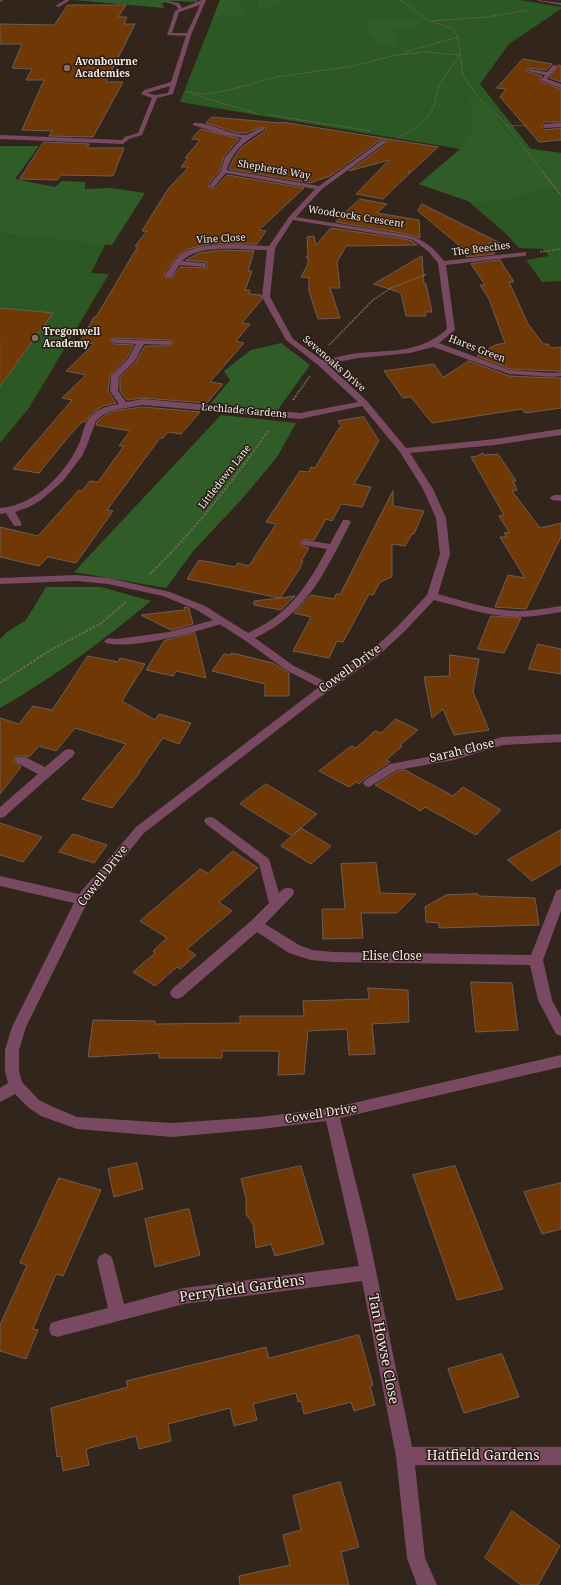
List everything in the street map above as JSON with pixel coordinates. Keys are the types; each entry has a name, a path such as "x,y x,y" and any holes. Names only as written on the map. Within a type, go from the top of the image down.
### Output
{"street":[{"path":"538,0 561,4"},
{"path":"555,66 554,69 544,78 545,81 561,86"},
{"path":"530,71 547,74"},
{"path":"195,124 227,134 247,138"},
{"path":"544,126 561,125"},
{"name":"Shepherds Way","path":"212,186 224,171 227,158 247,138 262,129"},
{"name":"Sevenoaks Drive","path":"383,142 320,188 292,218 271,248 266,297 290,340 321,363 364,403 404,451"},
{"name":"Shepherds Way","path":"224,171 246,177 320,188"},
{"name":"Woodcocks Crescent","path":"292,218 347,225 410,237 423,243 431,249 442,263"},
{"name":"Vine Close","path":"169,275 182,257 194,250 211,248 271,248"},
{"name":"The Beeches","path":"442,263 480,260 523,254"},
{"path":"178,263 203,265"},
{"path":"321,363 350,356 398,353 434,344 444,337 451,330 442,263"},
{"path":"115,341 169,343"},
{"path":"124,405 114,391 115,376 131,360 141,342"},
{"name":"Hares Green","path":"434,344 509,372 553,375 561,374"},
{"name":"Lechlade Gardens","path":"4,510 17,508 47,492 61,480 73,463 84,443 87,431 92,421 98,414 113,407 143,402 300,416 364,403"},
{"path":"404,451 495,442 561,432"},
{"name":"Cowell Drive","path":"404,451 428,489 441,518 445,554 432,596 402,629 376,653 327,687 140,830 82,900 19,1027 12,1050 12,1071 16,1085 34,1104 46,1111 77,1123 172,1130 261,1123 332,1114 561,1061"},
{"name":"Lechlade Gardens","path":"4,510 17,524"},
{"path":"247,637 268,627 282,617 311,587 346,522"},
{"path":"306,543 332,548"},
{"path":"0,581 76,578 108,581 166,594 202,608 247,637 290,668 327,687"},
{"path":"432,596 492,611 527,613 561,609"},
{"name":"Sarah Close","path":"369,783 394,767 454,756 502,741 561,738"},
{"path":"0,814 69,753"},
{"path":"21,760 47,773"},
{"path":"210,820 265,862 276,904"},
{"path":"0,881 82,900"},
{"path":"177,993 256,925 288,892"},
{"path":"561,894 536,960 546,1000 561,1030"},
{"name":"Elise Close","path":"256,925 294,949 311,955 333,957 536,960"},
{"path":"0,1096 16,1085"},
{"name":"Tan Howse Close","path":"332,1114 360,1232 404,1456 416,1558 427,1585"},
{"path":"105,1261 118,1313"},
{"name":"Perryfield Gardens","path":"58,1329 184,1296 368,1272"},
{"name":"Hatfield Gardens","path":"404,1456 561,1456"}],"lane":[{"path":"57,6 68,0"},
{"path":"162,0 177,4 181,9"},
{"path":"189,35 169,34 177,11 203,1"},
{"path":"173,83 146,91 144,94 155,97 170,94 189,35 203,1"},
{"path":"0,137 123,142 127,138 140,134 155,97"},
{"path":"109,641 117,642 174,635 195,630 221,621"}],"path":[{"path":"401,0 429,21 452,28 458,37 463,76 478,97 507,126 561,195"},
{"path":"429,21 506,15 535,8 547,1"},
{"path":"170,91 208,94 276,77 354,66 458,37"},
{"path":"396,55 425,52 460,55"},
{"path":"383,142 402,136 429,115 434,106 436,90 460,55"},
{"path":"187,92 255,113 371,131"},
{"path":"507,126 544,126"},
{"path":"394,134 402,136"},
{"path":"523,254 561,249"},
{"name":"Littledown Lane","path":"0,683 48,652 92,628 123,605 137,588 163,563 227,490 321,363 330,344 373,300 391,288 428,274 442,263"}],"green space":[{"path":"74,0 197,0 197,2 172,1 162,3 164,8"},
{"path":"220,0 520,0 561,7 561,9 509,44 480,84 531,149 561,153 561,281 542,282 526,260 549,256 543,249 519,248 505,233 468,201 419,184 460,149 180,102"},
{"path":"220,0 236,0 245,9 246,13 237,17 214,17"},
{"path":"257,0 281,0 281,3 273,8 259,8"},
{"path":"373,18 412,18 421,22 418,28 398,26 391,29 399,47 394,47 382,44 368,34 367,22"},
{"path":"468,95 481,101 519,145 531,149 561,153 561,190 543,188 501,201 479,202 468,201 419,184 461,149 466,138 474,128 471,120 473,107"},
{"path":"0,146 39,146 15,179 55,187 62,181 85,182 85,189 111,188 145,193 112,245 0,233"},
{"name":"Tregonwell Academy","path":"0,233 106,243 91,273 109,274 29,408 0,443"},
{"path":"281,343 310,365 277,411 211,403 230,380 224,371 251,350"},
{"path":"221,415 296,423 277,457 242,499 194,550 166,588 74,572"},
{"path":"46,587 101,587 151,601 78,658 0,708 0,639 7,632 26,620"}],"building":[{"name":"Avonbourne Academies","path":"68,5 126,5 118,17 127,17 124,24 135,24 106,82 123,82 93,137 49,136 52,131 22,130 44,80 26,80 32,69 12,68 22,44 0,44 0,24 54,25"},
{"path":"523,59 552,64 546,70 530,68 526,71 542,76 540,80 541,82 561,89 561,122 545,122 541,126 545,130 561,128 561,140 539,142 500,97 506,89 497,88"},
{"path":"559,65 561,66 561,82 550,78"},
{"path":"212,117 282,122 438,147 410,173 409,171 409,174 383,199 356,194 389,160 349,171 386,144 386,140 380,140 330,176 310,183 229,169 234,158 242,147 265,131 266,128 261,127 246,133 238,133 206,123"},
{"path":"201,129 239,139 224,156 220,170 208,185 209,188 215,188 227,175 304,188 259,230 266,231 257,244 210,244 188,249 177,256 164,274 166,278 172,278 180,267 207,268 208,263 206,262 186,260 199,253 222,250 254,251 248,271 252,271 245,290 250,290 249,294 261,295 262,299 242,323 250,324 236,341 244,343 210,382 223,384 207,403 143,398 127,400 120,391 120,378 135,363 145,346 169,346 174,342 169,340 112,338 110,341 114,344 134,345 127,358 110,376 108,391 116,403 103,406 93,412 85,422 82,422 39,473 13,469 72,400 62,398 86,375 66,371 94,344 80,342 138,246 135,246 147,231 142,231 168,189 189,167 181,167 188,158 185,158 200,140 192,139"},
{"path":"44,142 89,144 87,148 124,148 113,176 61,175 57,180 20,179"},
{"path":"360,199 387,204 377,213 419,220 420,238 407,234 336,222"},
{"path":"422,204 500,243 488,243 495,254 467,257 461,247 418,211"},
{"path":"331,228 404,239 412,241 417,245 346,246 337,262 340,288 330,288 340,318 318,319 309,291 309,278 301,277 308,264 308,258 306,257 308,256 307,237 314,236 316,245"},
{"path":"422,256 424,284 426,284 432,312 425,312 426,316 406,316 401,293 374,284"},
{"path":"500,260 514,282 509,282 528,324 543,344 548,344 551,348 561,347 561,371 510,369 477,356 495,345 505,343 489,299 480,285 485,285 471,264"},
{"path":"0,308 53,313 0,386"},
{"path":"469,361 509,376 561,378 561,408 525,413 522,409 432,423 411,397 403,398 384,371 434,364 443,377"},
{"path":"143,407 200,412 181,434 168,432 163,438 160,438 107,510 113,511 76,563 48,557 39,566 0,557 0,527 38,536 79,490 82,491 90,481 98,482 124,446 119,446 130,431 96,425 97,422 104,416 114,411"},
{"path":"364,417 379,441 354,484 371,487 362,507 341,504 332,521 326,519 314,540 306,539 300,542 302,546 309,548 301,561 303,561 299,570 280,598 187,579 199,560 235,567 238,563 249,566 276,524 266,522 300,471 309,472 311,467 315,468 339,428 342,427 338,421"},
{"path":"483,453 484,455 498,454 516,481 513,481 517,490 512,491 540,528 561,523 561,537 526,609 495,607 508,575 525,578 500,537 507,537 504,533 509,532 499,516 504,515 471,457"},
{"path":"393,491 393,506 424,511 414,534 412,534 405,546 392,544 392,577 380,582 373,595 369,594 343,642 337,641 329,658 293,651 311,617 294,613 311,595 334,599 336,594 340,594"},
{"path":"295,596 281,610 254,605 254,601"},
{"path":"185,607 189,608 193,624 171,630 141,615 184,610"},
{"path":"491,616 521,618 504,653 478,649"},
{"path":"195,633 206,678 176,671 173,676 146,670 164,641"},
{"path":"538,644 561,649 561,674 529,669"},
{"path":"232,653 273,663 289,673 289,696 265,696 265,684 212,671 224,654 231,655"},
{"path":"450,655 479,659 473,692 489,730 454,735 443,709 432,718 424,677 449,676"},
{"path":"88,656 118,662 120,658 145,664 122,701 155,720 159,714 191,723 179,744 163,738 140,772 112,808 82,799 126,744 75,728 56,751 39,746 29,757 16,756 14,761 21,767 0,794 0,718 19,724 33,706 52,710"},
{"path":"396,719 418,730 400,745 402,746 386,760 390,762 359,784 356,782 349,787 319,771 351,746 356,748 375,731 381,733"},
{"path":"405,770 453,796 463,787 501,810 476,835 425,807 421,811 375,785 398,771"},
{"path":"266,784 317,814 292,836 240,804"},
{"path":"0,823 42,837 23,862 0,855"},
{"path":"301,828 331,846 311,864 281,846"},
{"path":"561,830 561,864 532,881 508,860"},
{"path":"73,834 107,845 94,863 59,852"},
{"path":"233,851 258,868 219,902 232,911 187,949 196,955 180,969 177,967 155,986 133,972 155,953 153,951 167,938 140,921 200,869 208,873"},
{"path":"376,863 380,893 416,894 397,913 361,913 363,938 323,939 322,909 345,909 341,864"},
{"path":"478,894 479,896 535,898 539,925 439,928 439,923 426,922 425,907 446,895"},
{"path":"471,982 512,983 518,1030 476,1032"},
{"path":"368,988 408,990 409,1022 372,1024 375,1054 349,1055 347,1029 308,1031 304,1074 278,1075 279,1051 222,1051 222,1058 159,1058 159,1053 88,1057 93,1020 155,1021 155,1024 240,1023 240,1016 304,1016 303,1001 369,999"},
{"path":"137,1163 143,1189 114,1197 108,1169"},
{"path":"301,1166 324,1244 275,1256 271,1244 256,1248 253,1224 246,1214 246,1198 241,1179"},
{"path":"455,1166 503,1289 457,1300 413,1175"},
{"path":"59,1178 101,1190 63,1276 56,1274 33,1329 38,1330 26,1359 0,1351 0,1325 27,1265 20,1263"},
{"path":"561,1183 561,1229 542,1234 524,1192"},
{"path":"189,1209 200,1255 155,1267 145,1219"},
{"path":"359,1335 373,1385 370,1386 375,1405 354,1411 351,1402 304,1414 301,1401 298,1402 296,1393 253,1404 257,1420 234,1426 230,1408 168,1424 171,1441 139,1449 136,1436 86,1449 89,1465 63,1471 61,1456 57,1457 51,1408 128,1387 126,1381 266,1347 269,1358"},
{"path":"502,1354 519,1397 464,1413 448,1369"},
{"path":"340,1482 359,1547 341,1552 349,1585 240,1585 239,1576 290,1565 283,1535 301,1530 293,1496"},
{"path":"512,1511 560,1546 538,1585 521,1585 485,1558"}],"place":[{"name":"Avonbourne Academies","path":"67,68"},
{"name":"Tregonwell Academy","path":"35,338"}]}
